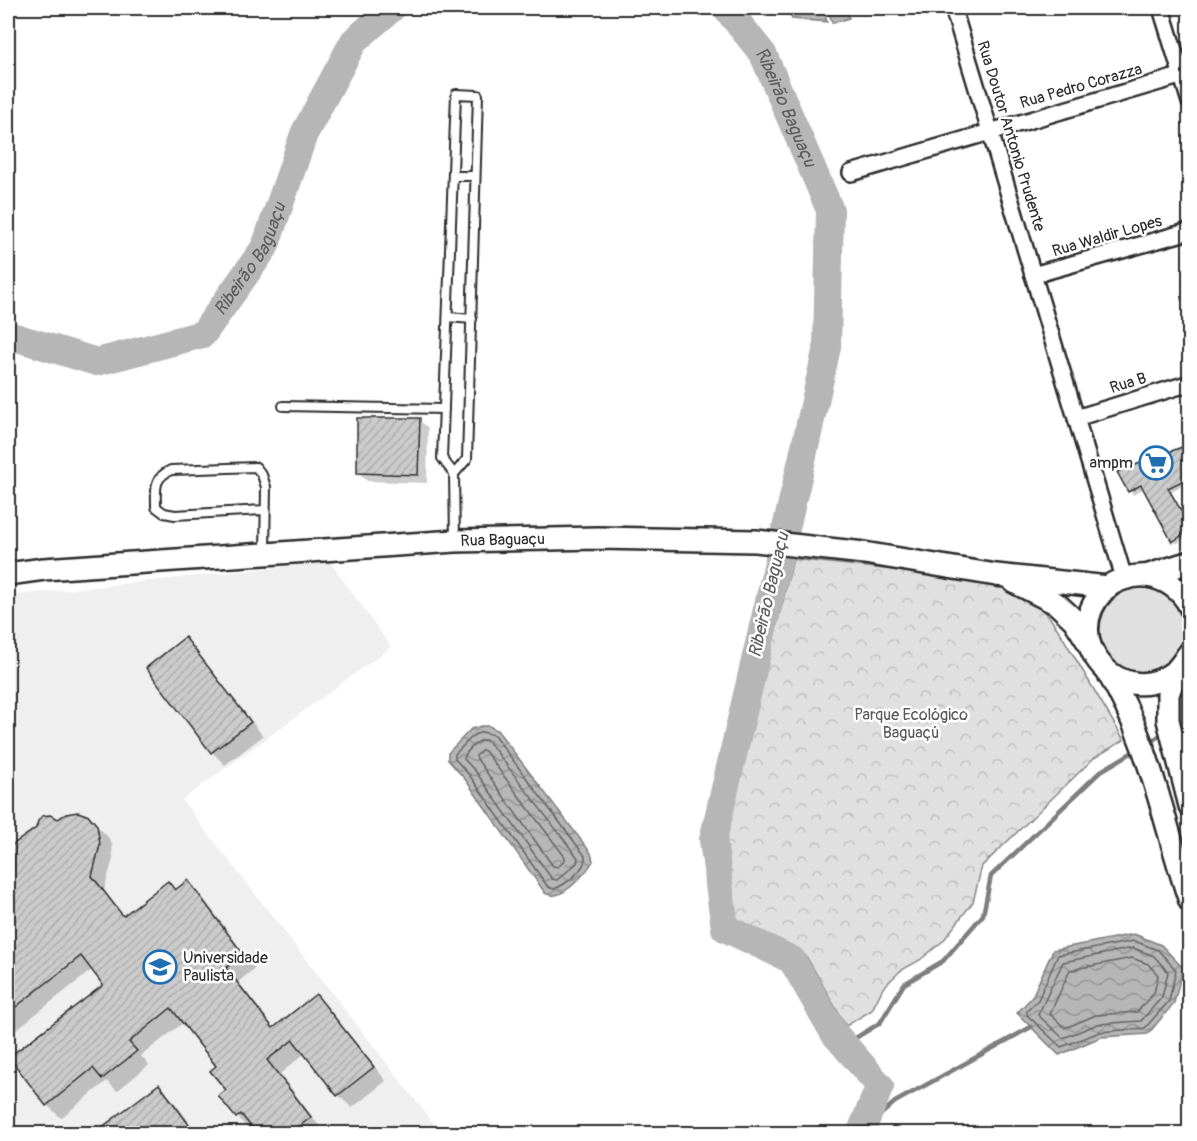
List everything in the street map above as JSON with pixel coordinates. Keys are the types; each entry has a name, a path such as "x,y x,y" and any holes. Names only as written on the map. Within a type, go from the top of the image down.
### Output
{"main road":[{"name":"Rua Baguaçu","path":"8,574 44,569 265,556 455,541 598,538 756,541 864,553 996,575"},
{"path":"996,575 1116,583 1165,571 1190,562"},
{"path":"996,575 1057,604 1074,620 1096,659 1124,699 1139,734 1190,901"},
{"path":"1146,576 1163,580 1177,589 1190,607"},
{"path":"1088,643 1087,627 1090,612 1097,598 1116,583"},
{"path":"1190,652 1177,670 1168,694 1168,720 1190,806"},
{"path":"1107,672 1124,681 1143,684 1161,680 1177,670"}],"street":[{"name":"Rua Doutor Antonio Prudente","path":"953,8 1076,418 1116,583"},
{"path":"1161,8 1185,74 1190,102"},
{"name":"Rua Pedro Corazza","path":"851,172 1185,74"},
{"name":"Rua Waldir Lopes","path":"1033,276 1190,231"},
{"name":"Rua B","path":"1076,418 1190,383"}],"lane":[{"path":"454,474 467,459 478,95 456,94 442,458 454,474 455,541"},
{"path":"453,176 475,176"},
{"path":"448,317 472,319"},
{"path":"283,406 444,409"},
{"path":"265,510 175,515 164,513 156,507 156,486 161,475 171,470 256,467 266,487 265,556"}],"shaded area":[{"name":"Universidade Paulista","path":"330,562 391,647 182,800 441,1133 8,1133 8,596"}],"green space":[{"name":"Parque Ecológico Baguaçú","path":"793,559 987,580 1039,602 1059,631 1124,740 1094,758 982,866 973,902 943,941 920,960 900,971 883,988 872,1010 846,1026 806,956 734,919 725,840"},
{"path":"1134,588 1150,588 1166,595 1177,606 1184,622 1181,646 1172,660 1150,672 1134,672 1118,665 1107,654 1100,638 1100,622 1107,606 1118,595"}],"water":[{"path":"787,8 823,8 827,22 792,19"},
{"path":"828,8 845,8 849,18 832,23"},
{"path":"489,726 497,730 591,853 593,861 586,871 571,887 560,894 545,893 465,779 448,760 448,753 471,729"},
{"path":"1134,934 1161,945 1183,968 1174,1003 1148,1034 1101,1037 1059,1055 1017,1013 1032,997 1053,950"}],"building":[{"path":"357,418 420,418 418,475 357,473"},
{"path":"1182,447 1190,458 1190,477 1168,488 1190,526 1190,530 1172,542 1141,485 1128,492 1117,472"},
{"path":"185,637 251,722 211,753 146,668"},
{"path":"78,812 89,816 97,825 100,845 92,876 123,916 168,881 175,890 188,880 243,954 226,968 273,1028 316,994 374,1067 337,1096 293,1040 267,1060 311,1117 290,1134 257,1134 241,1114 236,1118 218,1096 226,1090 210,1071 216,1066 171,1008 129,1042 137,1051 102,1079 93,1068 46,1106 9,1057 103,985 81,956 8,1013 8,848 36,828 42,816 50,815 58,819 66,814"},
{"path":"159,1084 196,1134 93,1134"}],"waterway":[{"name":"Ribeirão Baguaçu","path":"8,335 97,362 203,334 265,247 304,134 354,41 392,8"},
{"name":"Ribeirão Baguaçu","path":"726,8 763,54 830,210 827,347 713,840 725,928 792,960 834,1033 880,1086 860,1134"},
{"path":"1176,726 1190,718"},
{"path":"1148,743 1164,733"},
{"path":"844,1045 880,1023 904,984 943,961 983,915 991,876 1101,771 1138,749"},
{"path":"861,1132 895,1102 1031,1027"}],"place":[{"name":"ampm","path":"1156,463"},
{"name":"Universidade Paulista","path":"160,967"}]}
